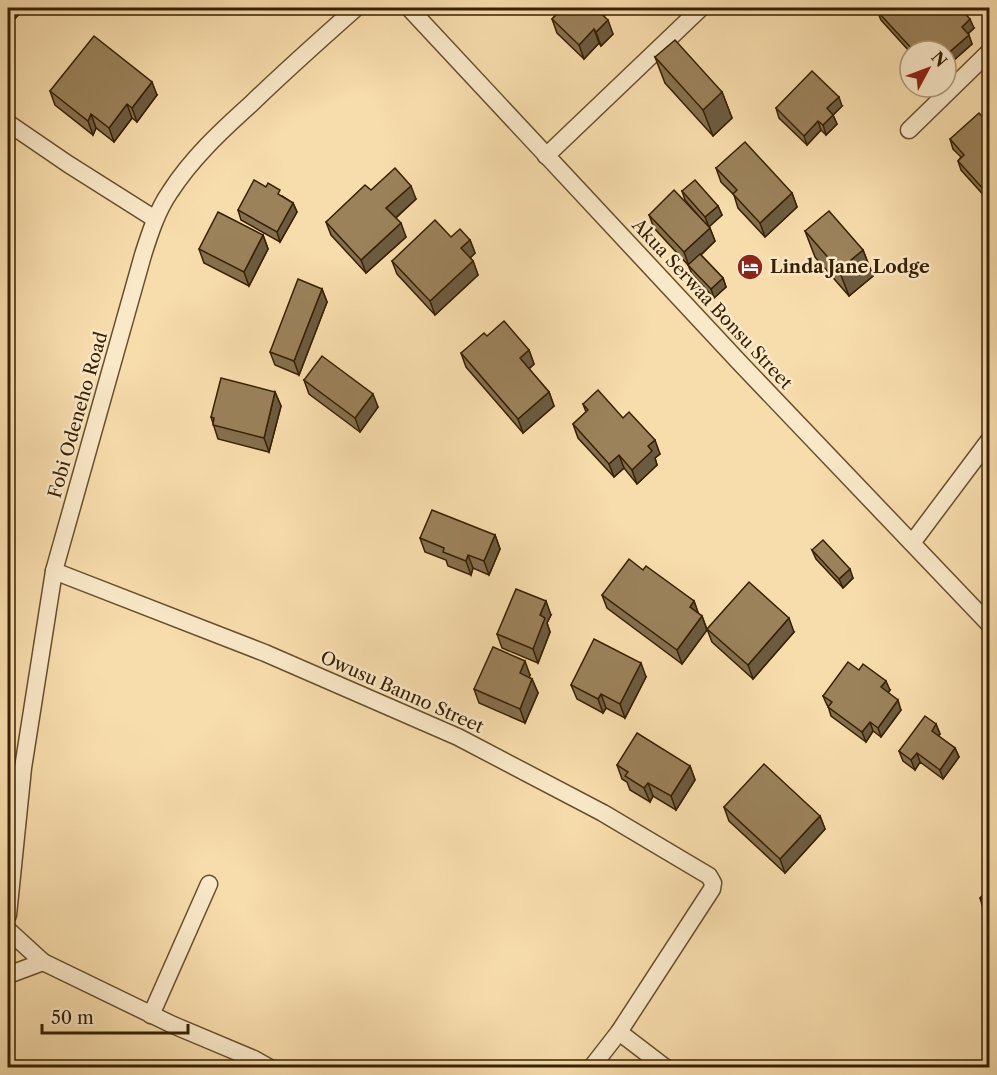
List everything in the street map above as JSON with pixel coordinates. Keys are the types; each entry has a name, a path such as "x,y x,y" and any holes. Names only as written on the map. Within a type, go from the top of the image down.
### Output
{"street":[{"name":"Fobi Odeneho Road","path":"8,915 23,768 54,571 155,219 174,185 202,151 282,74 356,8"},
{"name":"Akua Serwaa Bonsu Street","path":"409,8 740,363 990,625"},
{"path":"546,156 700,8"},
{"path":"909,130 990,51"},
{"path":"8,123 155,219"},
{"path":"912,543 990,439"},
{"name":"Owusu Banno Street","path":"54,571 266,653 458,737 603,813 709,876 713,886 619,1032"},
{"path":"8,760 23,768"},
{"path":"151,1014 209,884"},
{"path":"8,930 43,962 270,1068"},
{"path":"8,975 43,962"},
{"path":"591,1068 619,1032 666,1068"}],"building":[{"path":"563,8 595,8 608,20 596,32 594,29 579,45 552,19"},
{"path":"881,8 960,8 970,19 962,27 969,35 958,45 958,39 903,39 877,11"},
{"path":"94,36 152,82 132,108 127,104 109,128 91,114 88,121 50,91"},
{"path":"675,40 722,92 703,110 655,57"},
{"path":"812,71 839,97 827,108 833,115 823,125 818,121 804,136 776,108"},
{"path":"979,113 990,125 990,186 985,191 958,161 964,155 950,139"},
{"path":"745,142 792,193 760,223 733,194 737,190 716,168"},
{"path":"395,168 411,186 386,208 401,223 361,260 326,222 365,185 371,190"},
{"path":"254,180 266,187 268,183 280,190 278,194 293,203 277,232 238,210"},
{"path":"695,180 718,206 705,217 682,191"},
{"path":"674,190 710,228 684,252 649,215"},
{"path":"829,211 863,250 839,270 805,231"},
{"path":"218,212 263,235 244,272 199,249"},
{"path":"435,220 451,237 460,229 470,240 461,248 473,261 430,301 392,261"},
{"path":"700,254 723,278 711,289 688,265"},
{"path":"298,279 322,289 294,361 270,352"},
{"path":"504,321 529,350 520,358 549,392 518,419 461,353 484,333 487,336"},
{"path":"322,356 373,394 355,418 304,380"},
{"path":"221,378 275,392 264,438 213,425 214,418 211,417"},
{"path":"598,390 623,418 629,412 655,440 648,446 652,451 632,470 619,455 609,464 573,424 588,410 583,404"},
{"path":"432,510 495,535 484,561 468,555 466,561 443,552 444,548 420,538"},
{"path":"823,540 850,569 839,579 812,550"},
{"path":"629,559 643,570 646,566 694,601 690,607 702,616 677,650 602,595"},
{"path":"749,582 789,618 748,665 707,629"},
{"path":"516,589 546,601 540,615 545,618 533,649 497,634"},
{"path":"594,639 641,663 620,704 601,694 598,699 571,685"},
{"path":"493,647 525,661 520,673 532,679 520,709 474,689"},
{"path":"848,662 859,670 863,664 886,681 881,687 898,700 878,728 870,722 862,732 828,707 832,702 823,696"},
{"path":"925,716 936,724 932,731 955,748 940,770 917,753 911,760 899,751"},
{"path":"637,733 690,766 671,796 648,783 644,788 625,776 628,772 617,765"},
{"path":"764,764 820,816 780,859 724,807"},
{"path":"990,889 990,909 980,898"}],"place":[{"name":"Linda Jane Lodge","path":"750,267"}]}
